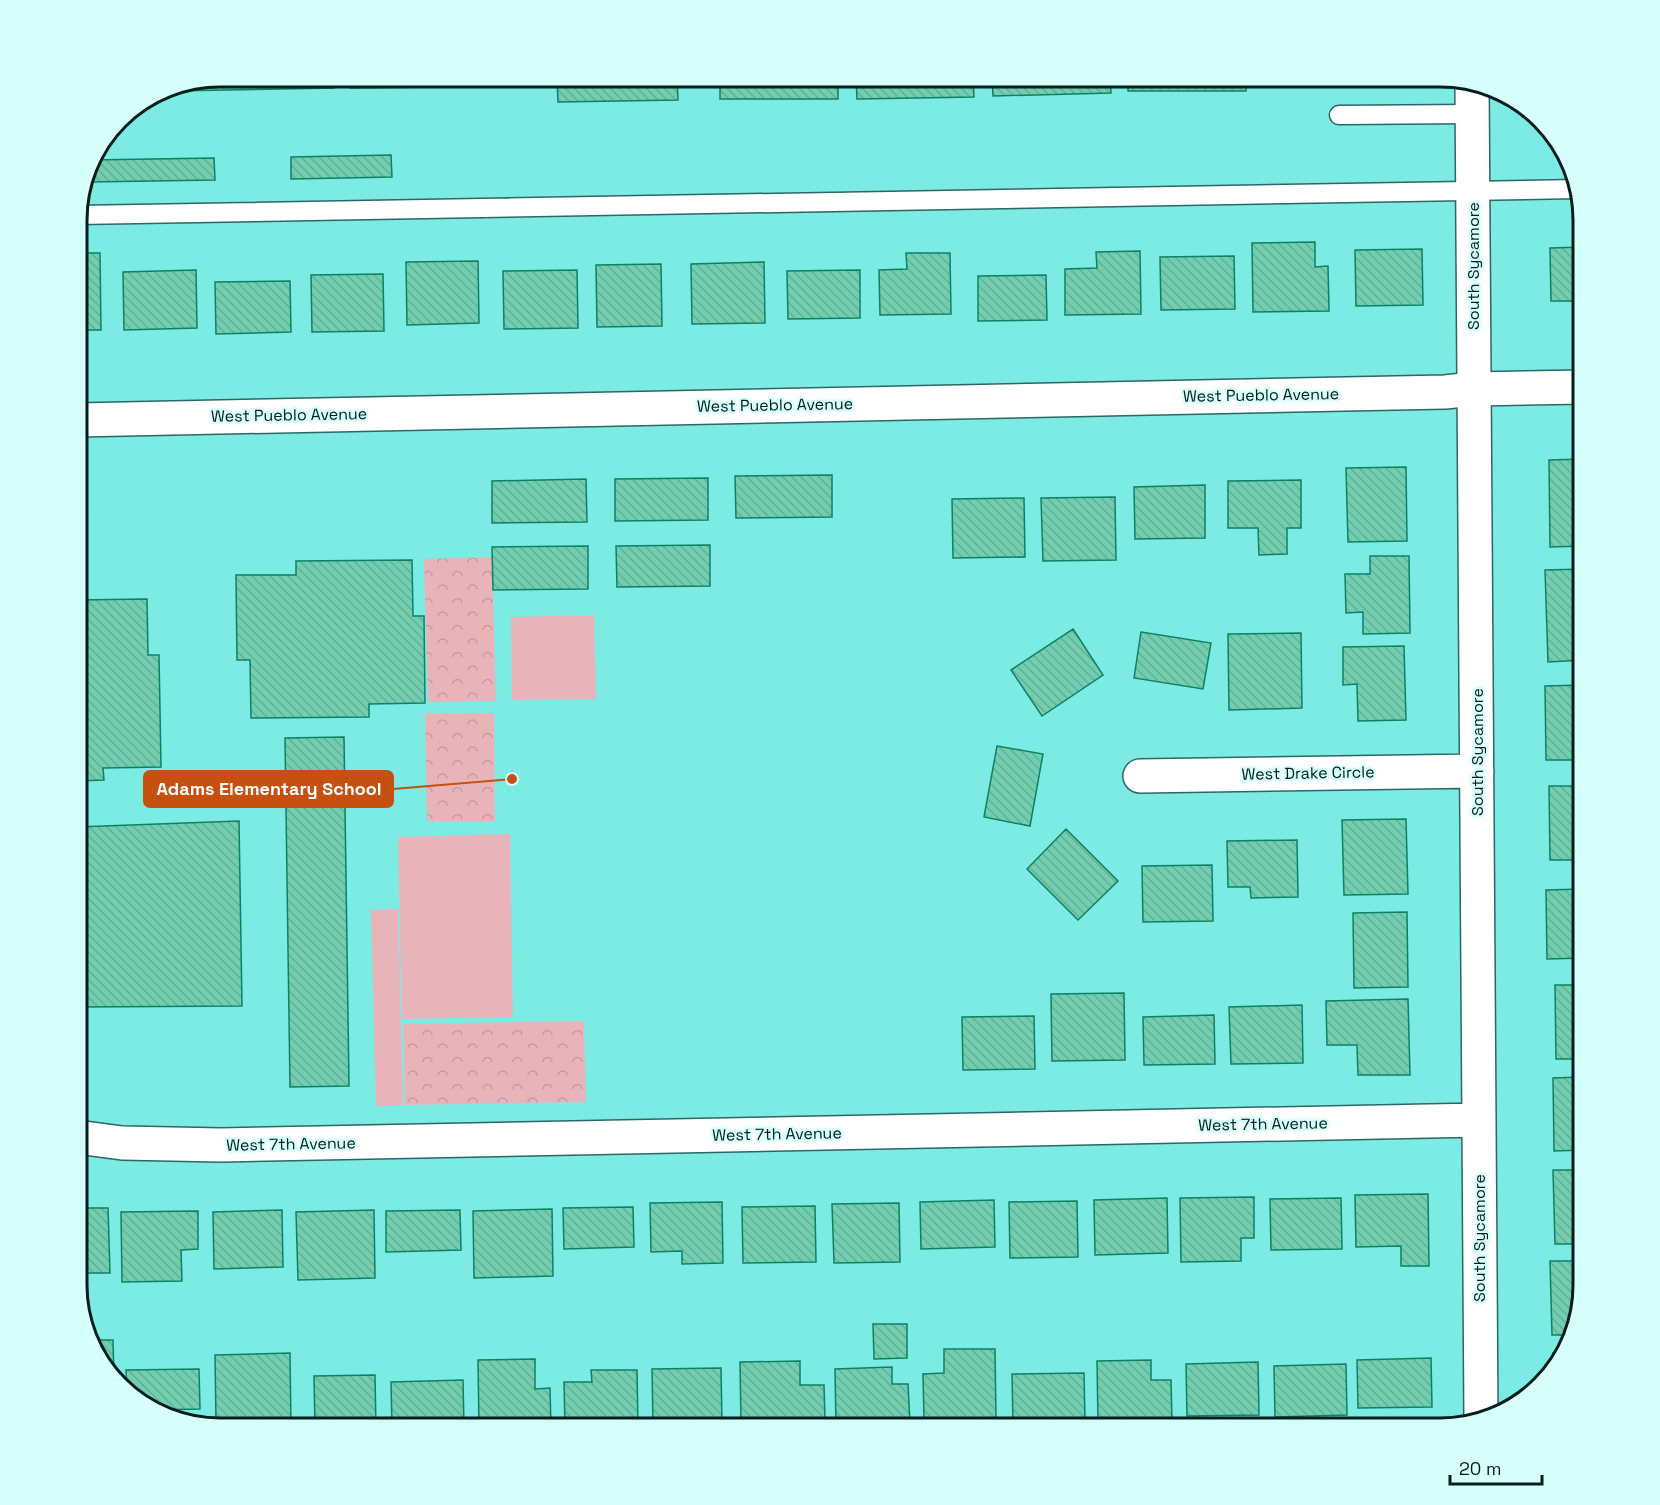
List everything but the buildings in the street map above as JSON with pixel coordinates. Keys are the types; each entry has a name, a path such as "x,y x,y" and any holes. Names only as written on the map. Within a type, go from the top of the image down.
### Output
{"street":[{"name":"South Sycamore","path":"1472,98 1481,1411"},
{"name":"West Pueblo Avenue","path":"87,420 1445,392 1474,388 1573,387"},
{"name":"West Drake Circle","path":"1140,776 1477,771"},
{"name":"West 7th Avenue","path":"87,1138 122,1143 221,1145 1478,1120"}],"lane":[{"path":"1339,115 1472,98"},
{"path":"87,215 1569,189"}],"green space":[{"path":"492,557 496,701 428,702 424,559"},
{"path":"594,615 596,699 512,700 511,617"},
{"path":"425,713 494,713 495,821 427,821"},
{"path":"510,834 513,1017 402,1019 398,837"},
{"path":"398,909 403,1105 376,1106 371,910"},
{"path":"584,1021 586,1102 405,1105 403,1024"}],"place":[{"name":"Adams Elementary School","path":"512,779"}]}
